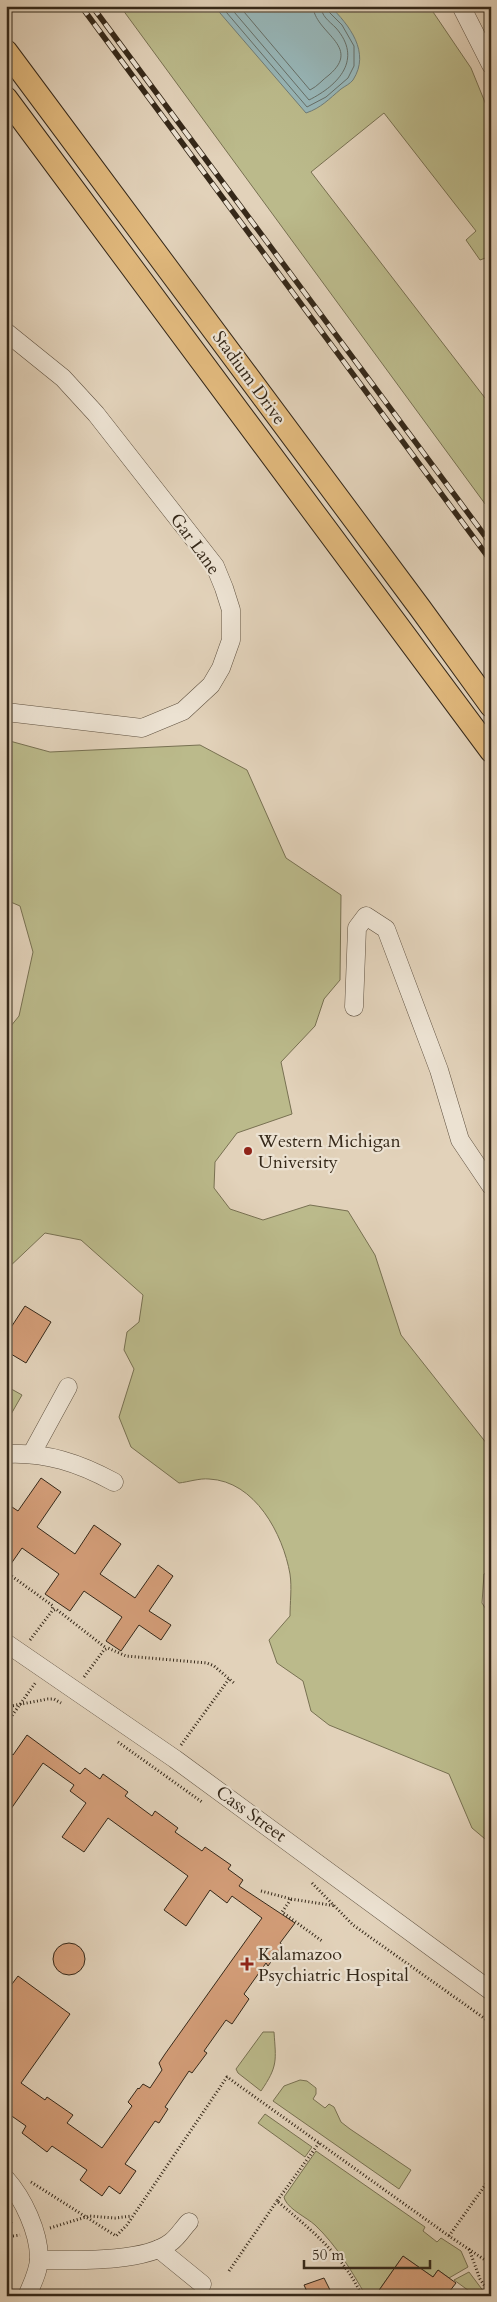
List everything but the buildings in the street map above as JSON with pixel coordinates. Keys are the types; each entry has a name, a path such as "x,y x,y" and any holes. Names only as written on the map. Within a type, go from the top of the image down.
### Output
{"main road":[{"name":"Stadium Drive","path":"6,51 491,706"},
{"name":"Stadium Drive","path":"6,98 491,751"}],"street":[{"path":"461,6 491,65"},
{"name":"Gar Lane","path":"6,332 63,378 96,414 215,566 231,610 232,625 228,651 211,685 183,711 170,718 142,728 6,712"},
{"path":"354,1007 357,928 366,916 386,930 439,1070 460,1140 491,1186"},
{"path":"32,1453 68,1387"},
{"path":"6,1454 32,1453 92,1470 114,1482"},
{"name":"Cass Street","path":"11,1647 75,1689 251,1814 491,1991"},
{"path":"6,2179 14,2188 34,2232 39,2260 34,2280 27,2296"},
{"path":"39,2260 116,2258 159,2249 172,2242 189,2222"},
{"path":"159,2249 202,2284"}],"path":[{"path":"6,1572 53,1606 52,1611"},
{"path":"11,1647 56,1609 106,1648 126,1656 207,1664 214,1666 234,1683"},
{"path":"75,1689 106,1648"},
{"path":"6,1724 45,1669"},
{"path":"180,1746 229,1679"},
{"path":"6,1707 48,1699 54,1699 63,1704"},
{"path":"111,1738 206,1805"},
{"path":"311,1881 352,1925 491,2023"},
{"path":"261,1890 337,1907"},
{"path":"290,1898 282,1912 322,1942"},
{"path":"27,2180 116,2236 132,2216 227,2077 448,2236 491,2264"},
{"path":"229,2271 319,2143"},
{"path":"448,2236 491,2177"},
{"path":"277,2202 315,2232 338,2257 356,2282 362,2296"},
{"path":"6,2237 34,2232 84,2216 115,2218 132,2216"},
{"path":"469,2249 480,2279 491,2295"}],"shaded area":[{"path":"120,6 429,6 471,68 491,117 491,256 480,260 466,240 476,231 384,113 311,172 485,398 491,396 491,512"},
{"path":"6,740 50,752 200,745 247,770 286,858 341,895 340,980 324,999 315,1026 281,1062 292,1114 237,1133 215,1162 214,1188 230,1209 263,1220 310,1205 348,1211 375,1255 401,1335 491,1449 491,1571 484,1574 482,1603 491,1617 491,1844 472,1828 449,1774 329,1725 311,1711 303,1681 277,1663 269,1640 290,1616 290,1574 281,1543 264,1512 253,1499 240,1489 225,1482 205,1479 179,1483 131,1447 119,1417 134,1369 124,1350 127,1332 139,1322 143,1295 81,1240 45,1233 6,1270 6,1032 19,1016 33,952 20,906 6,900"},
{"path":"6,1386 22,1395 6,1423"},
{"path":"263,2032 274,2032 275,2063 261,2091 238,2073 236,2069"},
{"path":"300,2080 307,2081 316,2088 316,2094 313,2099 325,2108 329,2104 334,2107 341,2122 411,2170 399,2189 273,2101 284,2086"},
{"path":"265,2114 312,2147 305,2157 258,2123"},
{"path":"316,2151 425,2227 423,2231 437,2242 441,2238 461,2251 468,2267 449,2278 438,2270 433,2277 403,2256 375,2296 366,2296 330,2241 315,2225 294,2210 285,2200 284,2197"},
{"path":"469,2272 487,2296 476,2296 454,2280"}],"water":[{"path":"214,6 330,6 350,30 359,49 358,70 350,83 321,106 306,113"}],"railway":[{"path":"81,6 491,561"},
{"path":"92,6 491,544"}],"place":[{"name":"Western Michigan University","path":"248,1151"},
{"name":"Kalamazoo Psychiatric Hospital","path":"247,1964"}]}
